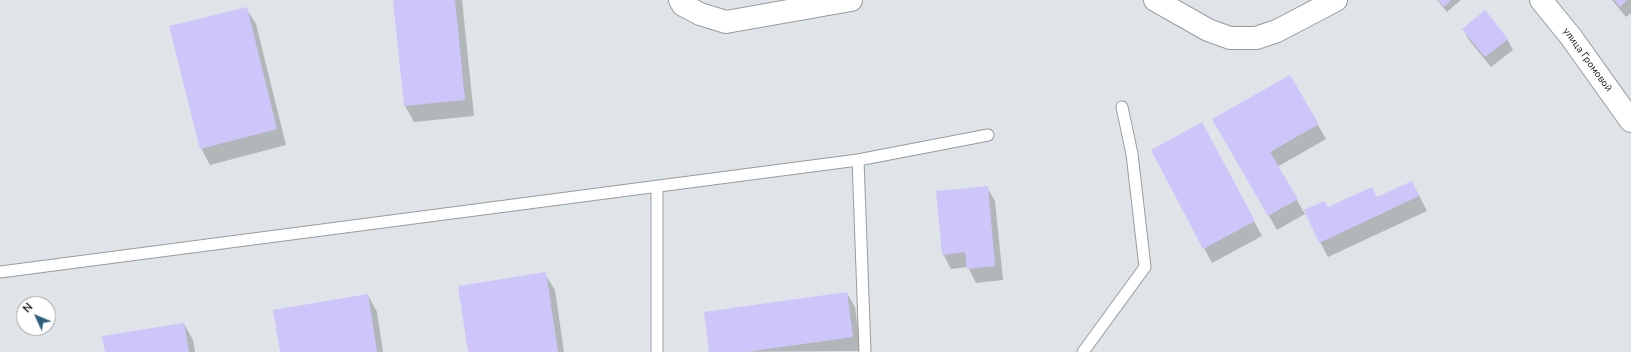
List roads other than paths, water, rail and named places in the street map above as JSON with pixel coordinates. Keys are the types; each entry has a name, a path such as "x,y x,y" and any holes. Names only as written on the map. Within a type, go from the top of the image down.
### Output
{"street":[{"path":"680,0 682,5 700,14 726,22 851,0"},
{"path":"1155,0 1208,30 1230,38 1256,38 1277,31 1336,0"},
{"name":"улица Громовой","path":"1541,0 1571,37 1631,121"}],"lane":[{"path":"1083,352 1145,267 1132,154 1122,107"},
{"path":"0,272 858,160 988,135"},
{"path":"858,160 865,352"},
{"path":"656,352 657,187"}]}
